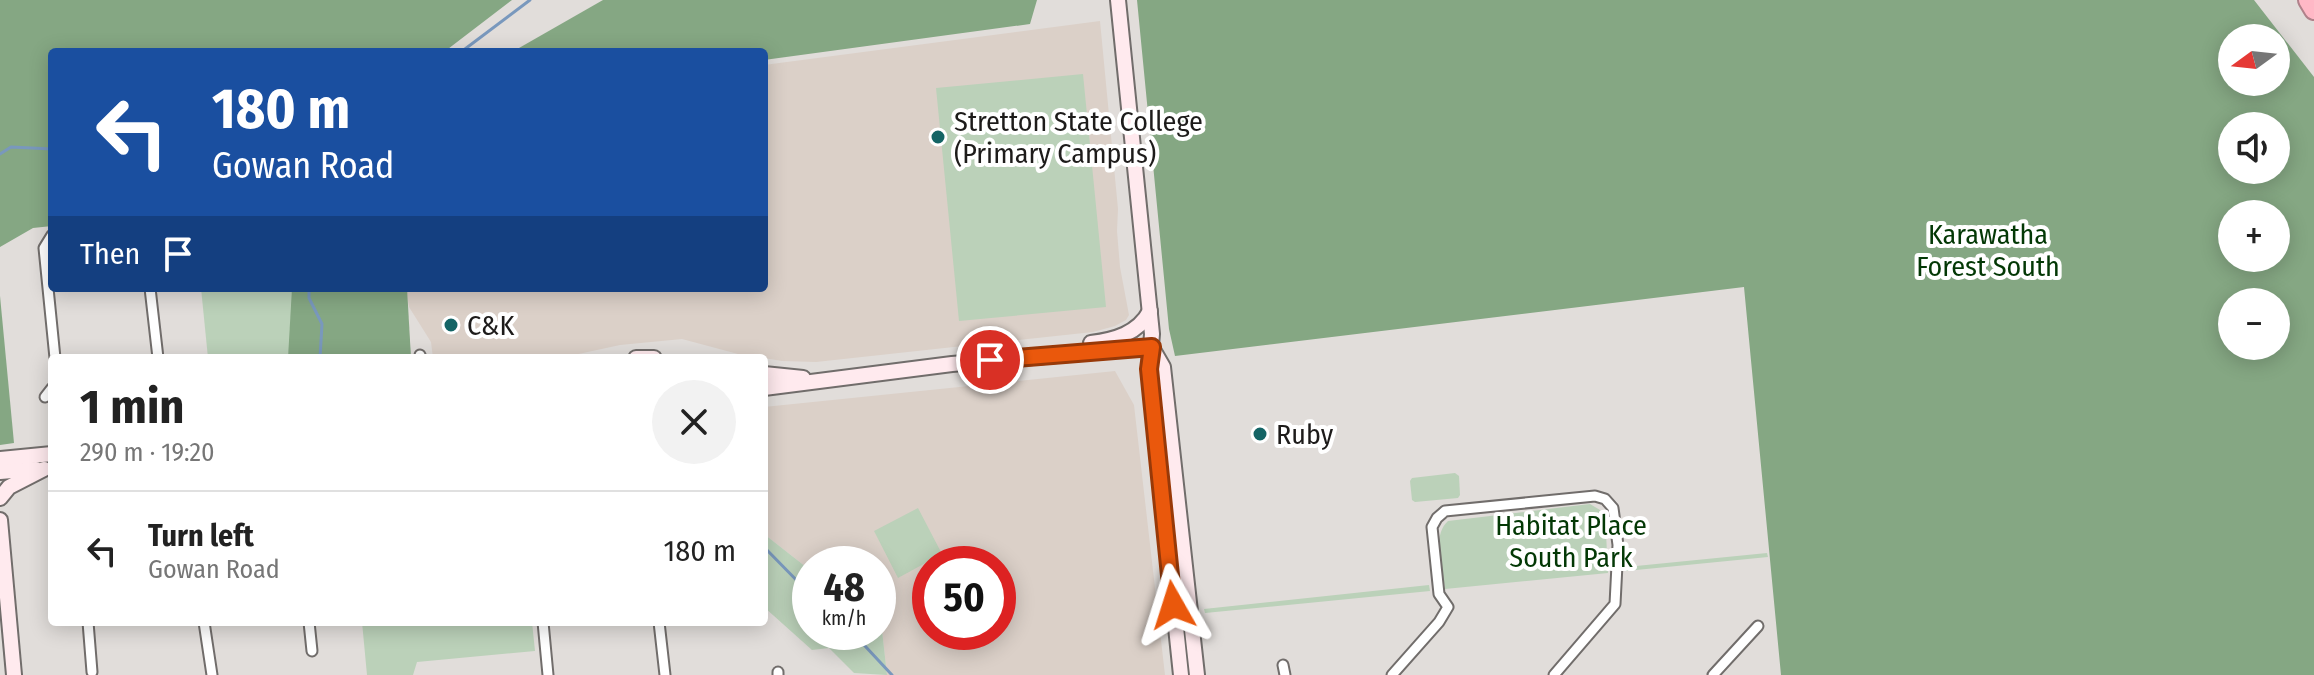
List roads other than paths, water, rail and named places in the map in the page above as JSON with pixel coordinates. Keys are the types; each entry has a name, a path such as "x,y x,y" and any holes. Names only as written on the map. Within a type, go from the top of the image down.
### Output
{"highway":[{"path":"2308,0 2314,10"}],"main road":[{"path":"1118,0 1150,311 1152,347 1149,369 1181,675"},
{"path":"1052,355 1126,334 1143,322 1150,311"},
{"path":"768,387 823,379 1152,347"},
{"path":"1152,347 1163,367 1197,675"},
{"path":"768,374 823,379"},
{"path":"0,459 48,454"},
{"path":"0,472 48,468"},
{"path":"0,498 9,487 48,468"},
{"path":"0,520 14,675"},
{"path":"1173,605 1190,603"}],"street":[{"path":"48,242 44,248 48,288"},
{"path":"48,292 55,354"},
{"path":"150,292 158,354"},
{"path":"45,397 48,393"},
{"path":"1392,675 1439,622 1448,607 1439,594 1432,527 1437,518 1445,511 1595,496 1605,499 1613,508 1618,545 1615,604 1554,675"},
{"path":"88,626 92,674"},
{"path":"205,626 212,675"},
{"path":"309,626 312,651"},
{"path":"543,626 548,675"},
{"path":"659,626 665,675"},
{"path":"1713,675 1758,626"}],"waterway":[{"path":"466,48 530,0"},
{"path":"0,154 11,147 48,149"},
{"path":"309,292 322,324 320,354"},
{"path":"768,551 792,576"},
{"path":"869,650 892,675"}],"place":[{"name":"Stretton State College (Primary Campus)","path":"938,137"},
{"name":"C&K","path":"451,325"},
{"name":"Ruby","path":"1260,434"}],"park label":[{"name":"Karawatha Forest South","path":"1988,250"},
{"name":"Habitat Place South Park","path":"1571,541"}]}
